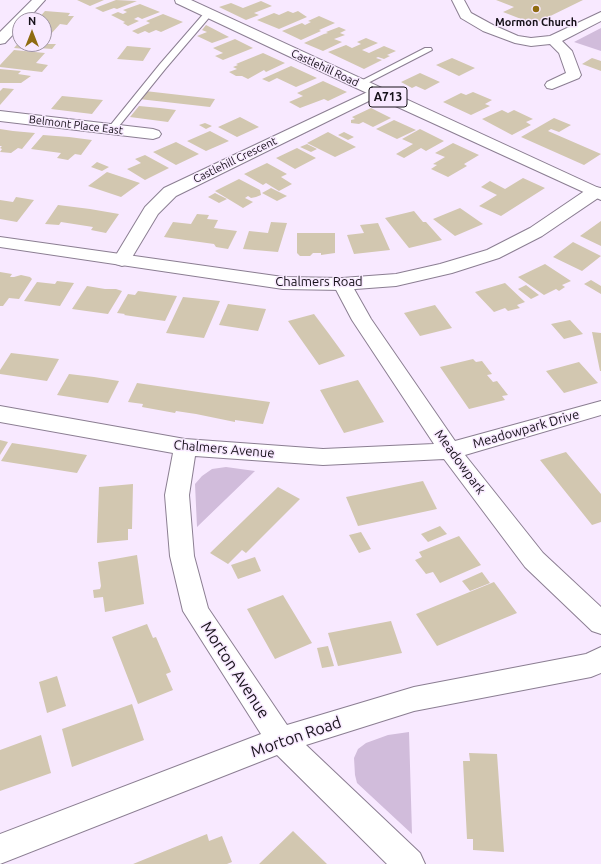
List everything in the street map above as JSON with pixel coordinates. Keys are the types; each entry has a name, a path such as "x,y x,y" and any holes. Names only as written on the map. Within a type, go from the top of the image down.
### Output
{"street":[{"path":"0,40 39,0"},
{"name":"Castlehill Road","path":"181,0 376,92 599,191"},
{"path":"458,0 466,15 488,28 515,39 531,42 552,40 601,16"},
{"path":"552,40 565,50 574,75 552,85"},
{"name":"Castlehill Crescent","path":"122,260 151,211 170,192 376,92"},
{"name":"Belmont Place East","path":"0,116 152,134"},
{"name":"Chalmers Road","path":"0,242 283,283 342,284 396,280 444,269 493,254 536,232 599,191"},
{"name":"Meadowpark","path":"342,284 362,320 450,451 534,560 601,623"},
{"name":"Meadowpark Drive","path":"450,451 601,408"},
{"name":"Chalmers Avenue","path":"0,414 185,447 323,457 450,451"},
{"name":"Morton Avenue","path":"185,447 176,495 182,556 196,611 281,740 409,864"},
{"name":"Morton Road","path":"0,849 281,740 414,699 591,665 601,659"}],"lane":[{"path":"112,129 163,66 209,13"},
{"path":"359,84 428,50"}],"shaded area":[{"path":"601,28 601,51 574,42"},
{"path":"226,467 255,471 197,527 195,484 202,476 212,469"},
{"path":"409,732 412,834 357,783 354,758 358,749 366,743 388,735"}],"building":[{"path":"77,0 104,0 90,6"},
{"path":"116,0 137,1 117,9 114,8 103,12 95,8"},
{"name":"Mormon Church","path":"496,0 583,0 534,24 503,12 514,7"},
{"path":"261,1 272,6 254,13 259,15 246,20 219,7 231,3 243,8"},
{"path":"140,4 160,12 142,19 138,17 134,19 139,21 128,26 123,23 125,22 111,15 118,12 123,14 127,12 123,10"},
{"path":"45,11 70,13 68,16 74,16 67,25 60,24 52,33 52,12 44,12"},
{"path":"288,11 293,13 298,11 307,17 279,29 257,20 274,13 279,15"},
{"path":"163,14 183,22 161,32 156,30 149,33 145,31 138,34 132,31 150,23 146,21"},
{"path":"319,16 335,23 301,40 282,31 302,23 305,25 311,22 308,21"},
{"path":"206,25 229,37 212,43 197,36 207,32 202,30"},
{"path":"339,27 346,30 340,33 345,35 334,39 342,42 323,51 304,43 328,33 326,32"},
{"path":"366,38 378,43 362,50 369,53 384,46 396,51 387,55 390,56 384,59 378,57 376,58 382,60 364,69 328,52 346,45 352,48 361,44 357,42"},
{"path":"235,39 253,48 223,60 215,56 223,53 213,48"},
{"path":"127,46 151,48 143,61 117,59"},
{"path":"12,52 35,52 45,53 36,63 48,65 42,72 0,67 0,65"},
{"path":"263,53 285,63 266,72 264,70 248,79 242,76 236,76 229,72 237,69 233,67 238,65 236,64"},
{"path":"452,58 475,68 459,76 436,65"},
{"path":"592,58 601,61 601,71 582,64"},
{"path":"291,66 317,78 296,87 277,78 269,82 262,79"},
{"path":"0,69 21,71 18,74 31,76 21,83 0,83"},
{"path":"420,73 440,82 425,90 416,86 412,88 401,82"},
{"path":"323,81 347,92 328,101 324,99 300,108 289,102 303,96 297,93"},
{"path":"3,88 14,89 0,105 0,91"},
{"path":"145,91 215,99 210,107 139,99"},
{"path":"473,92 492,100 485,104 490,106 471,115 443,102 461,93 466,95"},
{"path":"62,96 103,100 92,114 51,109"},
{"path":"139,106 176,110 168,122 130,117"},
{"path":"371,108 391,118 373,127 363,122 359,124 351,123 351,120 355,119 352,117"},
{"path":"502,110 508,113 514,110 533,119 526,122 531,125 512,135 482,119"},
{"path":"240,117 259,127 237,137 218,127"},
{"path":"554,118 571,125 559,132 551,129 548,131 601,154 584,165 521,137"},
{"path":"394,120 416,130 397,139 376,129"},
{"path":"205,123 212,126 206,129 199,125"},
{"path":"0,129 35,133 22,149 18,148 11,153 0,152 2,149 0,148 2,146 0,146"},
{"path":"420,129 444,141 426,151 421,148 404,158 396,154 413,144 402,139"},
{"path":"210,131 229,141 206,151 187,141"},
{"path":"328,132 356,147 335,157 307,143"},
{"path":"344,132 354,137 348,140 338,135"},
{"path":"43,135 92,140 81,155 75,154 68,160 57,158 61,153 31,149"},
{"path":"176,142 199,154 176,165 153,152"},
{"path":"453,143 479,155 464,164 467,166 448,177 431,169 437,165 433,164 445,157 435,153"},
{"path":"307,144 317,149 311,152 300,147"},
{"path":"297,148 316,158 295,169 276,158"},
{"path":"145,155 169,168 145,180 127,169 141,163 135,159"},
{"path":"97,162 109,167 102,171 91,167"},
{"path":"267,163 287,174 281,177 292,184 279,191 266,183 263,185 244,174"},
{"path":"107,172 140,183 121,197 88,186"},
{"path":"523,178 545,188 501,216 479,206 497,195 481,187 490,181 505,189"},
{"path":"239,179 260,190 261,195 251,198 248,196 245,198 253,202 243,208 215,191"},
{"path":"271,188 287,196 277,201 262,193"},
{"path":"215,193 227,199 219,203 208,197"},
{"path":"16,197 34,200 17,222 0,219 0,200 13,202"},
{"path":"58,205 119,214 106,233 91,230 93,227 61,222 59,225 45,224"},
{"path":"460,208 483,224 455,236 433,219"},
{"path":"414,211 442,240 409,248 385,218"},
{"path":"197,214 209,215 207,219 218,220 214,228 237,231 228,249 216,247 214,244 164,237 173,222 191,224"},
{"path":"601,221 601,246 580,236"},
{"path":"271,222 287,223 278,252 243,249 249,231 268,233"},
{"path":"378,223 390,250 354,254 347,235 364,233 360,225"},
{"path":"297,233 335,233 335,253 321,255 321,253 313,253 310,256 300,256 297,253"},
{"path":"573,242 601,256 582,271 553,257"},
{"path":"545,264 571,281 562,285 565,287 559,291 556,289 544,295 518,277"},
{"path":"0,272 12,274 10,277 21,275 32,279 19,299 9,298 3,306 0,306"},
{"path":"591,280 601,286 601,294 584,284"},
{"path":"57,281 74,283 60,306 24,301 37,282 55,284"},
{"path":"505,283 525,302 517,305 520,308 508,311 505,308 494,312 475,292"},
{"path":"526,285 539,295 531,299 518,289"},
{"path":"87,286 122,291 108,314 72,309"},
{"path":"138,291 177,296 165,321 117,313 128,294 135,295"},
{"path":"183,297 220,301 204,338 166,333"},
{"path":"228,304 266,309 258,331 219,325"},
{"path":"435,305 452,328 420,336 404,313"},
{"path":"314,314 345,356 319,365 288,321"},
{"path":"570,320 583,334 564,339 551,324"},
{"path":"592,332 601,333 601,371 600,371"},
{"path":"11,353 59,359 47,381 0,374 0,370"},
{"path":"473,359 476,362 482,361 492,374 487,375 493,382 497,381 508,395 502,396 505,400 469,409 440,367"},
{"path":"579,362 598,383 564,393 546,371"},
{"path":"69,374 119,381 108,403 57,395"},
{"path":"358,380 384,422 344,433 320,390"},
{"path":"137,383 270,402 263,424 235,420 235,422 196,414 176,411 175,413 142,407 143,404 128,402"},
{"path":"0,440 8,442 0,455"},
{"path":"12,443 87,455 77,473 1,461"},
{"path":"566,452 601,494 601,522 592,525 540,460"},
{"path":"423,481 437,509 358,526 346,497"},
{"path":"133,484 132,529 128,529 128,540 97,543 99,487"},
{"path":"278,487 300,499 246,553 242,550 228,564 210,553"},
{"path":"440,526 447,534 428,542 421,534"},
{"path":"361,532 371,549 359,553 349,535"},
{"path":"459,536 481,565 440,583 433,572 426,574 415,560 422,557 419,552"},
{"path":"137,555 144,604 105,612 103,597 94,598 93,590 100,589 101,586 98,562"},
{"path":"255,557 261,571 238,579 231,565"},
{"path":"482,572 490,583 470,591 462,581"},
{"path":"494,582 517,613 437,646 416,614"},
{"path":"283,595 312,643 275,659 247,609"},
{"path":"391,621 402,653 338,666 328,633"},
{"path":"147,624 153,638 156,637 171,672 166,674 173,690 138,704 112,637"},
{"path":"328,646 334,666 322,668 317,648"},
{"path":"57,676 66,706 47,713 39,682"},
{"path":"132,704 144,740 72,767 62,729"},
{"path":"41,735 51,773 0,791 0,750"},
{"path":"469,753 497,754 504,852 473,850 473,839 467,839 463,761 470,761"},
{"path":"293,831 327,864 259,864"},
{"path":"207,834 209,841 222,836 232,862 227,864 133,864"}],"place":[{"name":"Mormon Church","path":"536,9"}]}
